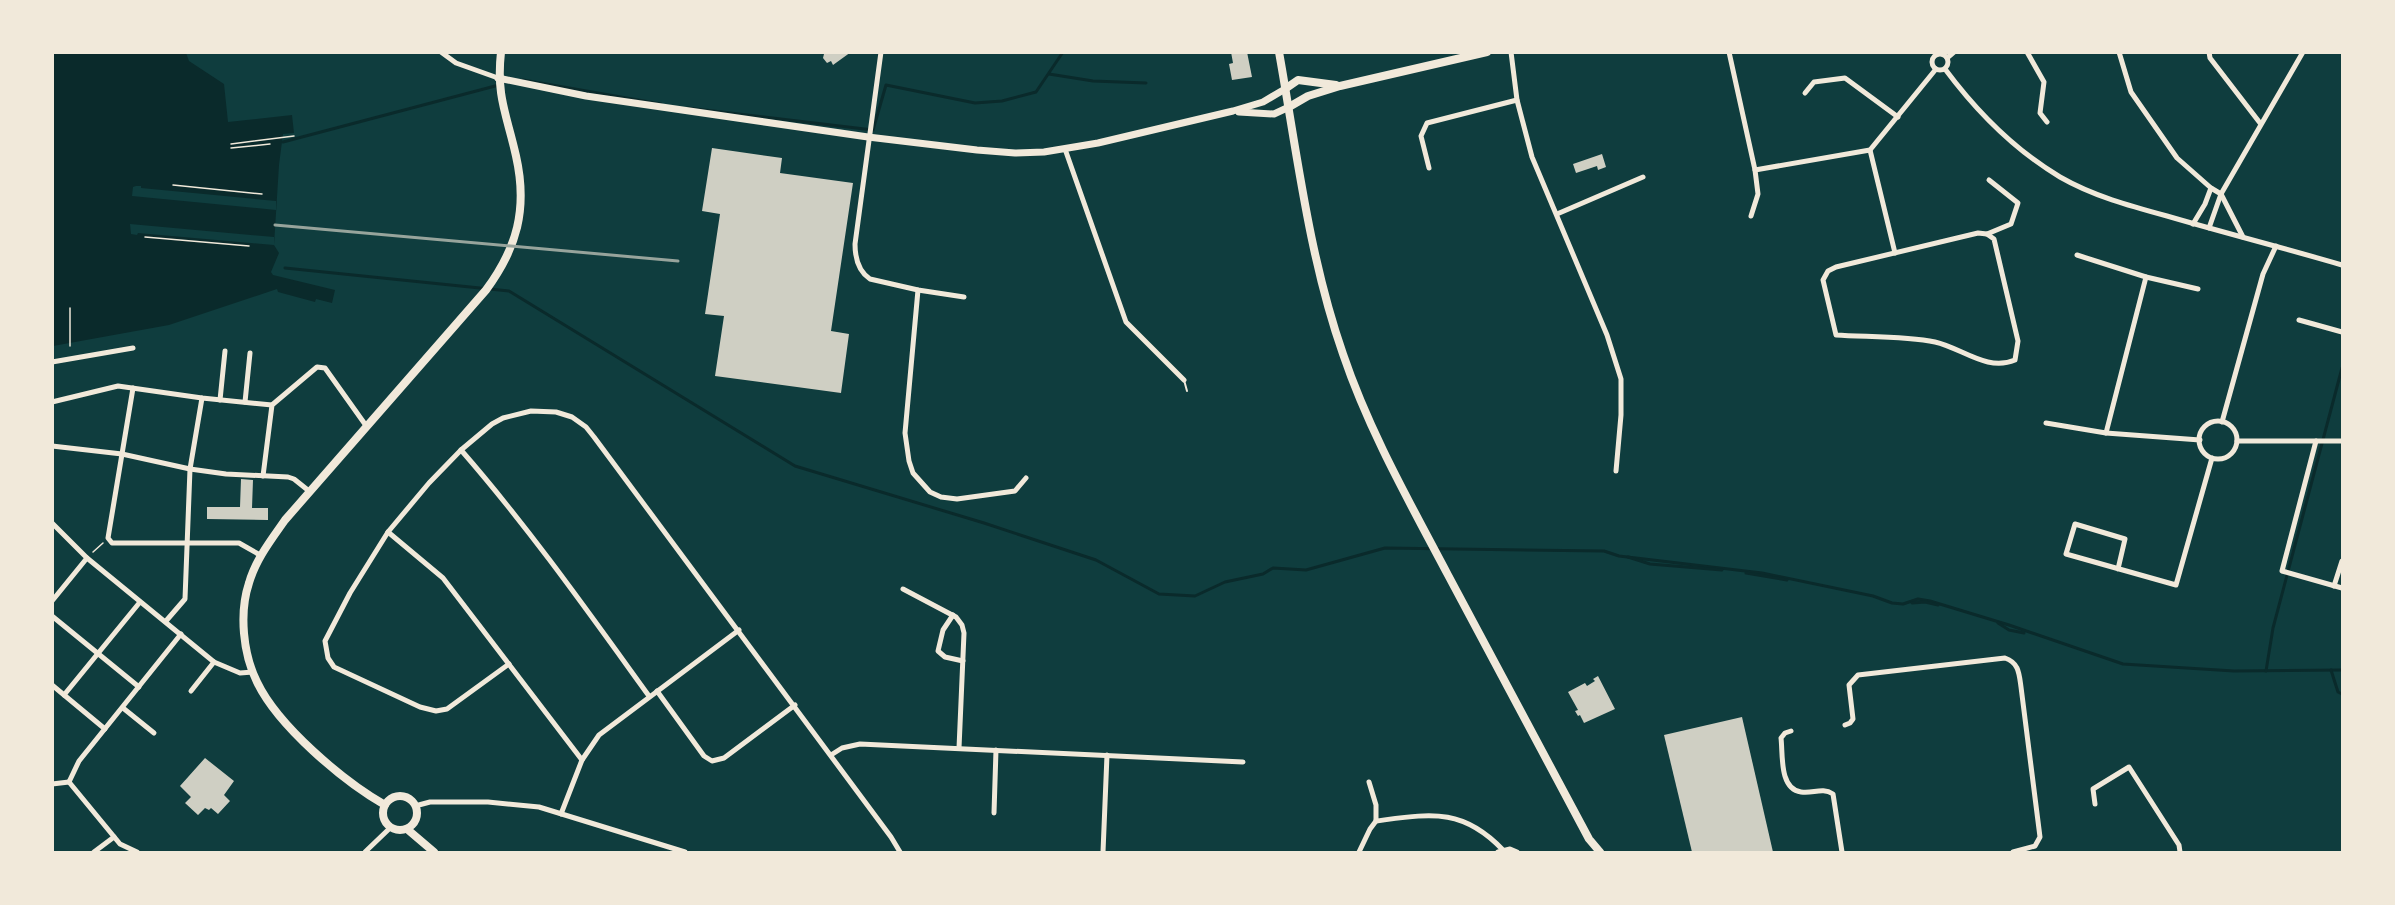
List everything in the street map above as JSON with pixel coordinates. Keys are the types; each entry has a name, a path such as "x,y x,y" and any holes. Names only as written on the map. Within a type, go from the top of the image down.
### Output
{"main road":[{"path":"385,805 363,792 307,744 277,712 257,683 253,672 244,613 249,583 260,555 285,520 486,290 508,257 518,221 520,187 516,158 503,112 498,78 501,52"},
{"path":"1279,52 1303,191 1324,293 1345,360 1366,412 1426,532 1598,852"},
{"path":"1288,107 1308,96 1340,86 1486,52"},
{"path":"1285,89 1298,80 1340,86"},
{"path":"407,829 417,817 415,806 403,797 393,798 385,805 383,815 390,828 407,829 434,852"},
{"path":"1589,839 1591,852"}],"street":[{"path":"441,52 456,63 498,78 586,96 1000,153 1065,149 1233,111 1263,102 1285,89"},
{"path":"881,52 855,244 856,261 865,276 870,279 964,297"},
{"path":"1511,52 1517,100 1532,157 1607,335 1621,379 1621,416 1616,471"},
{"path":"1729,52 1755,170 1758,194 1751,216"},
{"path":"1947,58 1954,52"},
{"path":"2027,52 2044,82 2040,113 2048,122"},
{"path":"2119,52 2131,92 2177,158 2221,194 2243,237"},
{"path":"2209,52 2210,58 2260,123"},
{"path":"2209,228 2221,194 2303,52"},
{"path":"1936,69 1933,60 1937,54 1947,58"},
{"path":"1945,69 1948,64 1947,58"},
{"path":"1755,170 1870,150 1936,69"},
{"path":"1936,69 1945,69"},
{"path":"1945,69 1992,126 2044,167 2085,190 2193,224 2343,265"},
{"path":"1805,93 1814,82 1845,78 1898,117"},
{"path":"1429,168 1421,136 1427,123 1517,100"},
{"path":"1233,111 1272,114 1288,107"},
{"path":"1065,149 1124,315 1131,328 1184,380"},
{"path":"1870,150 1895,253"},
{"path":"1557,214 1643,177"},
{"path":"1987,234 1994,239 2018,341 2015,360 2006,364 1993,364 1936,342 1836,335 1823,280 1828,271 1836,267 1978,233 1987,234 2011,224 2018,204 1989,180"},
{"path":"2193,224 2211,188"},
{"path":"2222,422 2263,273 2276,246"},
{"path":"2077,255 2146,277 2198,289"},
{"path":"2106,433 2146,277"},
{"path":"918,290 905,433 907,455 913,473 930,492 941,497 957,499 1015,491 1026,478"},
{"path":"2300,320 2343,332"},
{"path":"52,362 134,348"},
{"path":"220,400 225,351"},
{"path":"245,402 250,353"},
{"path":"263,476 272,405 317,367 325,368 367,427"},
{"path":"52,402 118,386 272,405"},
{"path":"134,388 108,538 112,543 238,543 260,555"},
{"path":"166,621 185,599 190,469 202,398"},
{"path":"509,664 447,709 436,711 420,707 334,667 328,658 326,641 350,593 388,532 429,483 461,450 492,424 516,413 546,411 579,420 594,437 795,705 900,852"},
{"path":"2212,422 2222,422 2235,431 2237,441 2231,454 2221,459 2212,458 2205,453 2199,440 2206,426 2212,422"},
{"path":"2046,423 2106,433 2199,440"},
{"path":"2237,441 2343,441"},
{"path":"2316,441 2282,571 2343,588"},
{"path":"52,446 122,454 190,469 226,474 294,478 309,491"},
{"path":"461,450 561,575 649,696"},
{"path":"2118,569 2125,539 2074,524 2066,554 2118,569 2176,585 2212,458"},
{"path":"52,523 87,558 214,662 240,673 253,672"},
{"path":"388,532 443,578 582,760"},
{"path":"52,600 87,558"},
{"path":"2334,586 2343,561"},
{"path":"903,589 953,615 962,625 963,661 959,748"},
{"path":"64,695 140,602"},
{"path":"953,615 943,630 938,651 945,657 963,661"},
{"path":"52,616 139,687"},
{"path":"561,814 582,760 599,735 739,630"},
{"path":"69,782 79,760 181,634"},
{"path":"1845,725 1853,719 1849,685 1858,675 2005,658 2017,666 2040,837 2035,846 2013,852"},
{"path":"191,691 214,662"},
{"path":"52,686 105,729"},
{"path":"657,691 704,756 712,761 724,758 795,705"},
{"path":"123,708 154,733"},
{"path":"1791,731 1785,733 1781,738 1785,776 1790,786 1800,792 1821,790 1833,794 1842,852"},
{"path":"831,755 842,748 860,744 1243,762"},
{"path":"994,813 996,750"},
{"path":"1103,852 1107,755"},
{"path":"2095,804 2093,789 2129,767 2179,845 2180,852"},
{"path":"52,783 69,782"},
{"path":"69,782 120,844 137,852"},
{"path":"1359,852 1376,821 1376,805 1369,782"},
{"path":"415,806 436,802 488,802 539,807 685,852"},
{"path":"1376,821 1413,816 1447,816 1468,823 1484,832 1501,851 1510,849 1517,852"},
{"path":"364,852 390,828"},
{"path":"94,852 114,837"}],"lane":[{"path":"1184,380 1187,391"}],"path":[{"path":"231,144 294,136"},
{"path":"231,148 270,144"},
{"path":"173,185 262,194"},
{"path":"145,237 249,246"},
{"path":"70,308 70,346"},
{"path":"87,558 108,538"}],"water":[{"path":"52,53 186,53 189,61 224,84 228,122 292,115 294,133 283,134 274,245 279,253 271,272 273,275 335,290 332,303 316,299 315,302 278,292 277,289 169,325 53,346"}],"pier":[{"path":"133,187 276,201 276,210 132,196"},
{"path":"130,224 274,237 274,245 138,233 137,235 131,234"}],"building":[{"path":"828,52 851,52 833,65 831,61 827,63 823,58"},
{"path":"1231,52 1247,52 1252,77 1232,80 1229,64 1233,63"},
{"path":"712,148 782,158 780,173 853,183 831,331 849,334 841,393 715,376 724,316 705,314 720,214 702,211"},
{"path":"1602,154 1606,167 1598,170 1597,166 1576,173 1573,164"},
{"path":"241,479 253,480 252,508 268,508 268,520 207,519 207,507 240,507"},
{"path":"1598,676 1615,709 1584,723 1575,711 1578,710 1568,692 1585,683 1587,686"},
{"path":"1742,717 1773,852 1692,852 1664,735"},
{"path":"205,758 234,781 224,795 230,801 218,814 211,808 209,810 205,808 198,815 185,803 191,797 180,786"}],"waterway":[{"path":"688,108 873,130 886,85 975,103 1002,101 1036,92 1063,52"},
{"path":"1049,74 1093,81 1146,83"},
{"path":"523,80 661,104"},
{"path":"283,142 499,85"},
{"path":"285,268 509,291 795,466 984,523 1096,560 1159,594 1195,596 1225,582 1263,574 1273,568 1306,570 1385,548 1604,551 1619,556 1762,573 1873,596 1892,603 1903,604 1918,599 1930,601 2123,664 2234,671 2342,670"},
{"path":"2266,671 2273,628 2342,368"},
{"path":"1628,557 1650,564 1722,570"},
{"path":"1746,573 1787,580"},
{"path":"1912,603 1925,602 1938,605"},
{"path":"1998,623 2009,630 2024,633"},
{"path":"2331,670 2338,692 2342,694"}],"railway":[{"path":"275,225 678,261"}]}
